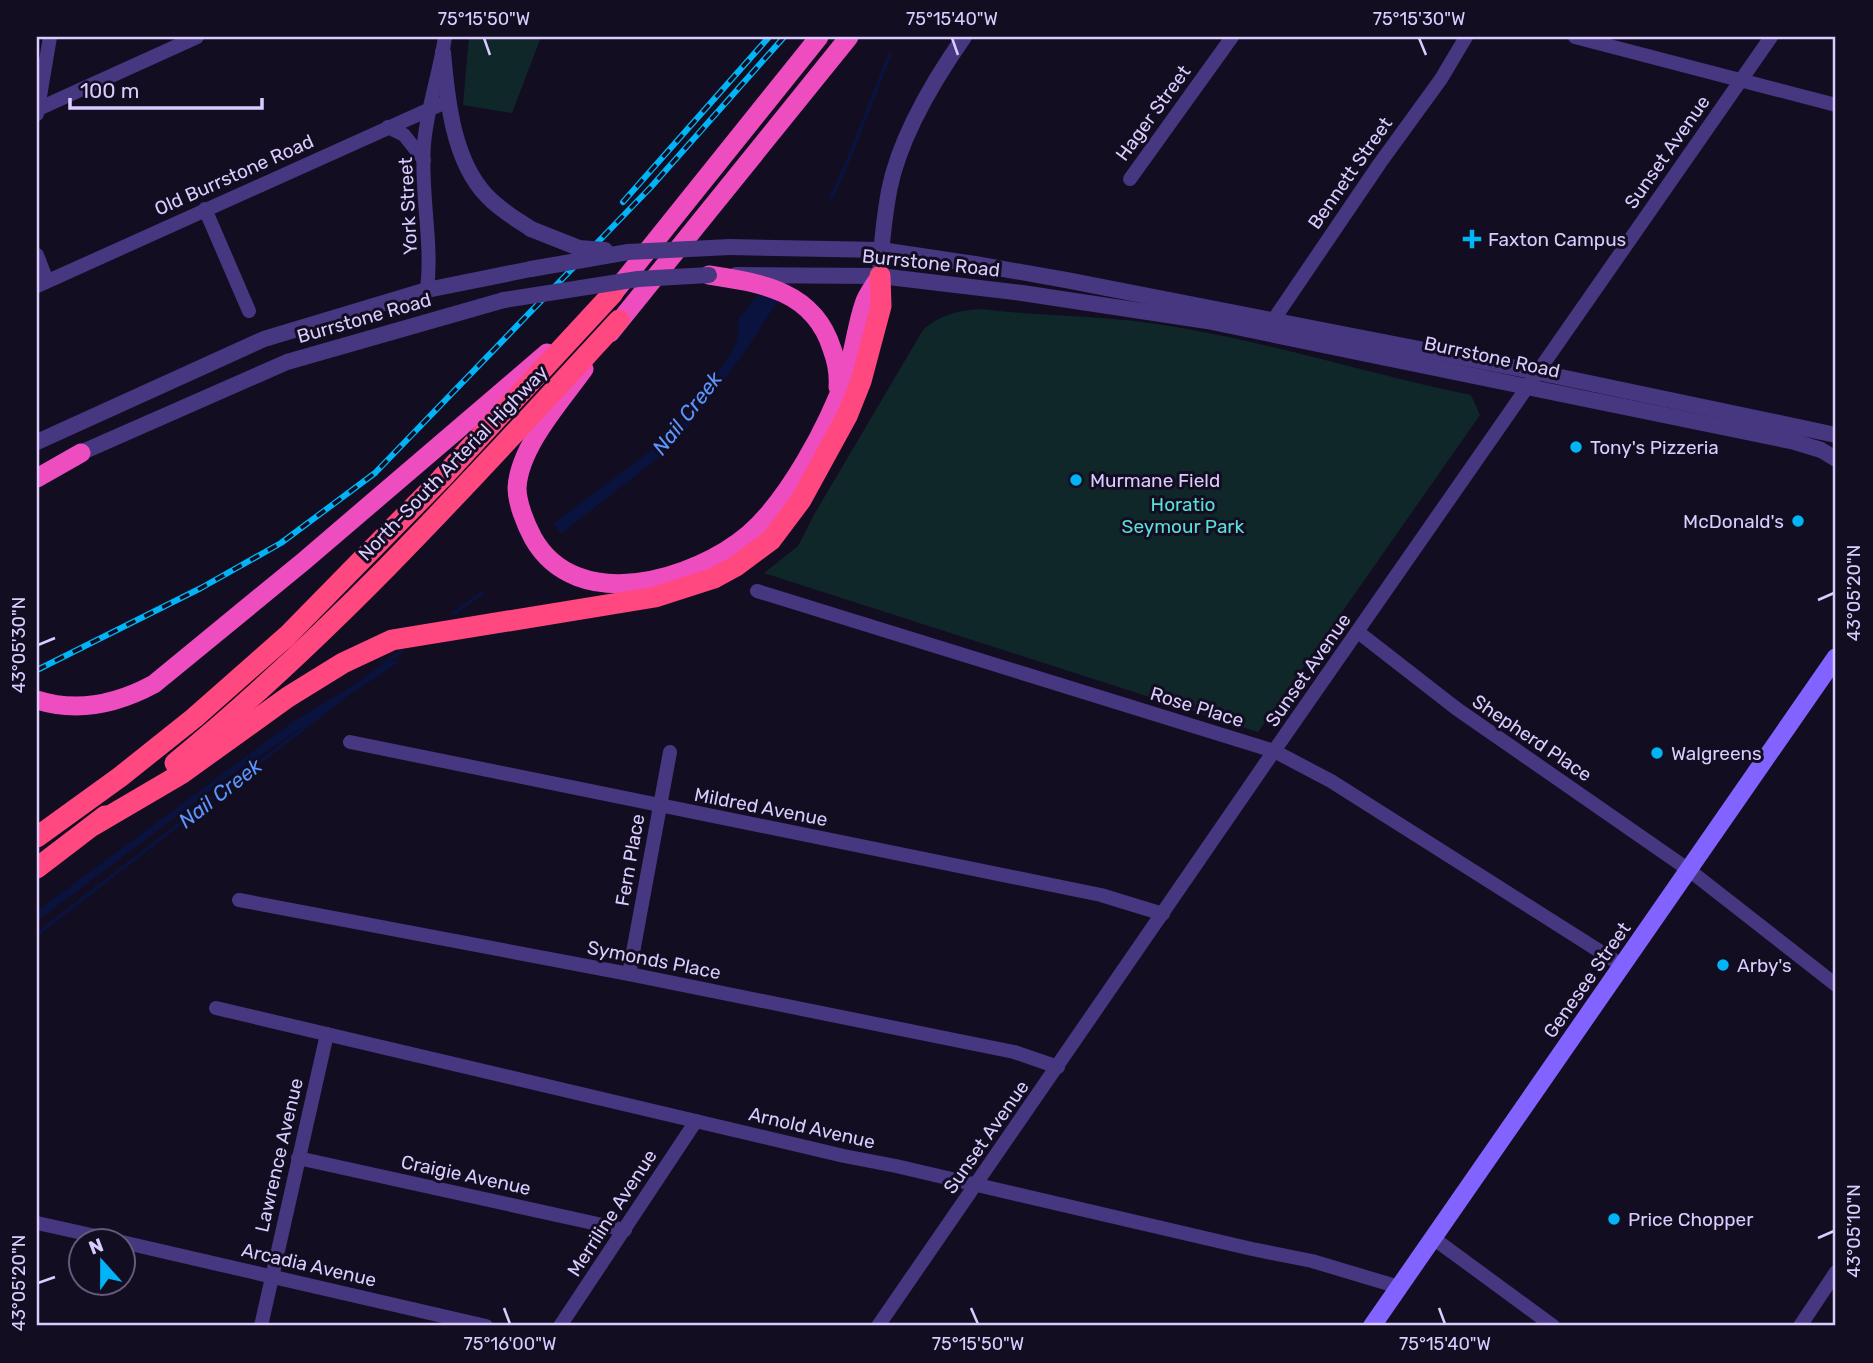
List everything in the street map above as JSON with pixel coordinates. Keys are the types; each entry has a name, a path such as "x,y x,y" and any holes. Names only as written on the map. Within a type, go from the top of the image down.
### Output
{"highway":[{"name":"North-South Arterial Highway","path":"37,837 120,777 194,718 287,636 441,479 613,293 819,37"},
{"name":"North-South Arterial Highway","path":"37,868 240,709 410,542 619,320 849,37"},
{"path":"709,275 753,282 775,289 811,310 828,335 837,364 836,398"},
{"path":"619,320 541,430 521,469 517,490 528,529 552,562 572,576 607,583 644,581 691,569 731,548 751,532 777,504 827,420 853,353 864,302 880,276"},
{"path":"94,825 181,774 288,697 343,663 392,640 654,597 713,578 736,566 771,540 802,500 847,416 861,381 881,306 880,276"},
{"path":"37,701 53,705 108,704 153,684 304,561 522,375 613,293"},
{"path":"37,478 81,453"}],"main road":[{"name":"Genesee Street","path":"1373,1326 1836,657"}],"street":[{"path":"37,112 50,37"},
{"path":"37,112 197,37"},
{"path":"880,276 889,189 904,143 946,63 964,37"},
{"name":"Hager Street","path":"1130,179 1232,37"},
{"name":"Bennett Street","path":"1269,327 1441,79 1466,37"},
{"path":"1576,37 1836,105"},
{"name":"Sunset Avenue","path":"878,1326 1770,37"},
{"path":"444,44 447,101 464,161 486,195 531,229 579,248 628,252"},
{"name":"York Street","path":"427,290 430,268 425,209 424,143 444,44"},
{"name":"Old Burrstone Road","path":"42,283 447,101"},
{"path":"388,127 404,135 424,160"},
{"path":"205,209 249,311"},
{"name":"Burrstone Road","path":"37,442 264,340 427,290 628,252 730,247 881,250 1066,280 1527,386 1795,442 1821,450 1836,459"},
{"path":"37,255 42,283"},
{"name":"Burrstone Road","path":"37,471 287,362 505,300 639,279 709,275 880,276 1022,293 1207,321 1269,327 1537,372 1836,435"},
{"path":"1795,442 1836,449"},
{"name":"Rose Place","path":"757,591 1274,751 1331,781 1623,966"},
{"name":"Shepherd Place","path":"1357,632 1457,709 1689,870 1836,985"},
{"name":"Mildred Avenue","path":"349,742 1101,895 1163,914"},
{"name":"Fern Place","path":"629,974 670,752"},
{"name":"Symonds Place","path":"239,900 629,974 1014,1052 1058,1067"},
{"name":"Arnold Avenue","path":"216,1008 696,1121 1312,1261 1399,1287"},
{"name":"Lawrence Avenue","path":"261,1326 327,1034"},
{"name":"Merriline Avenue","path":"560,1326 696,1121"},
{"name":"Craigie Avenue","path":"298,1158 625,1230"},
{"path":"37,1223 66,1230"},
{"path":"1433,1238 1553,1326"},
{"name":"Arcadia Avenue","path":"136,1245 486,1326"},
{"path":"1800,1326 1836,1272"}],"green space":[{"path":"469,37 541,37 512,113 463,105"},
{"name":"Horatio Seymour Park","path":"980,309 1128,320 1230,337 1471,395 1480,415 1258,732 764,573 798,546 923,330 949,315"}],"water":[{"path":"763,292 780,298 744,353 676,444 561,534 553,524 653,449 698,401 726,363 737,341 739,318"},
{"path":"403,659 234,773 37,921 37,911 294,721 383,664"}],"waterway":[{"name":"Nail Creek","path":"831,198 890,54"},
{"name":"Nail Creek","path":"712,383 730,358"},
{"name":"Nail Creek","path":"453,614 482,593"},
{"name":"Nail Creek","path":"384,664 402,651"},
{"name":"Nail Creek","path":"37,934 343,698"}],"railway":[{"path":"623,202 769,37"},
{"path":"37,670 201,588 281,543 375,473 651,187 784,37"}],"place":[{"name":"Faxton Campus","path":"1472,239"},
{"name":"Tony's Pizzeria","path":"1576,447"},
{"name":"Murmane Field","path":"1076,480"},
{"name":"McDonald's","path":"1798,521"},
{"name":"Walgreens","path":"1657,753"},
{"name":"Arby's","path":"1723,965"},
{"name":"Price Chopper","path":"1614,1219"}]}
